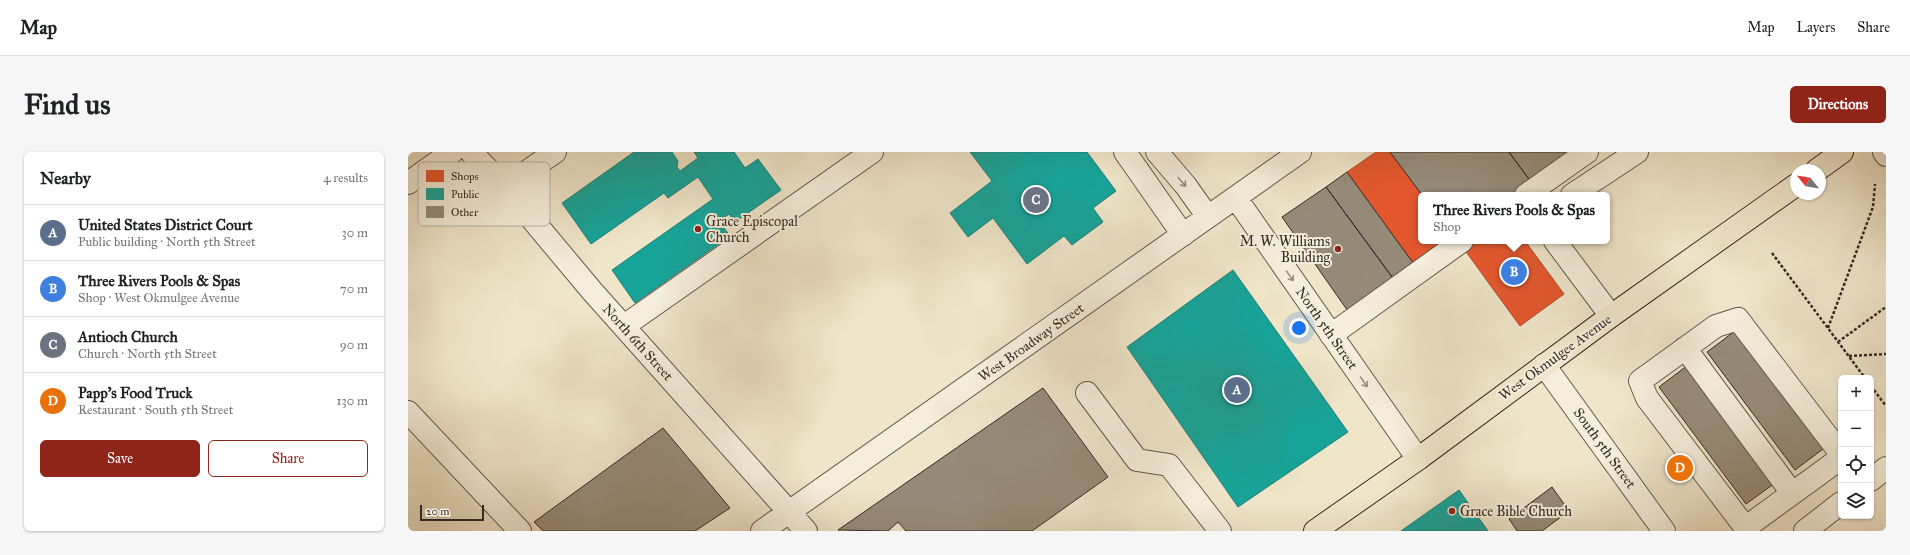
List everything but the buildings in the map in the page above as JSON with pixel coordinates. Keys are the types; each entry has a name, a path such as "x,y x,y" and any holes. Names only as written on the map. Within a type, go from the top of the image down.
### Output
{"main road":[{"path":"1825,164 1842,152"},
{"name":"West Okmulgee Avenue","path":"1318,530 1418,459 1611,316 1790,189"}],"street":[{"path":"438,162 452,152"},
{"name":"North 6th Street","path":"471,152 481,162"},
{"path":"541,162 556,152"},
{"path":"624,326 872,152"},
{"path":"1125,152 1183,234"},
{"path":"1157,152 1186,186 1208,217"},
{"name":"West Broadway Street","path":"762,531 1300,152"},
{"path":"1530,192 1587,152"},
{"path":"1577,192 1637,152"},
{"path":"408,183 418,176"},
{"name":"North 5th Street","path":"1236,198 1418,459"},
{"name":"North 6th Street","path":"538,226 592,291 806,531"},
{"path":"1331,335 1458,244"},
{"path":"1557,244 1611,316"},
{"path":"1838,450 1738,318 1716,326 1640,381 1647,398 1747,530 1792,493 1838,460"},
{"path":"1685,348 1792,493"},
{"name":"South 5th Street","path":"1544,365 1664,531"},
{"path":"1087,393 1138,460 1169,465 1220,531"},
{"path":"408,412 520,531"},
{"path":"1874,478 1886,468"},
{"path":"1804,531 1838,505"}],"path":[{"path":"1828,328 1873,207 1875,184"},
{"path":"1772,253 1863,375"},
{"path":"1838,342 1886,306"},
{"path":"1849,356 1886,354"},
{"path":"1874,390 1886,406"}],"place":[{"name":"Antioch Church","path":"1036,200"},
{"name":"Grace Episcopal Church","path":"698,229"},
{"name":"M. W. Williams Building","path":"1338,249"},
{"name":"Three Rivers Pools & Spas","path":"1514,272"},
{"name":"United States District Court","path":"1237,390"},
{"name":"Papp's Food Truck","path":"1680,468"},
{"name":"Grace Bible Church","path":"1452,511"}]}
